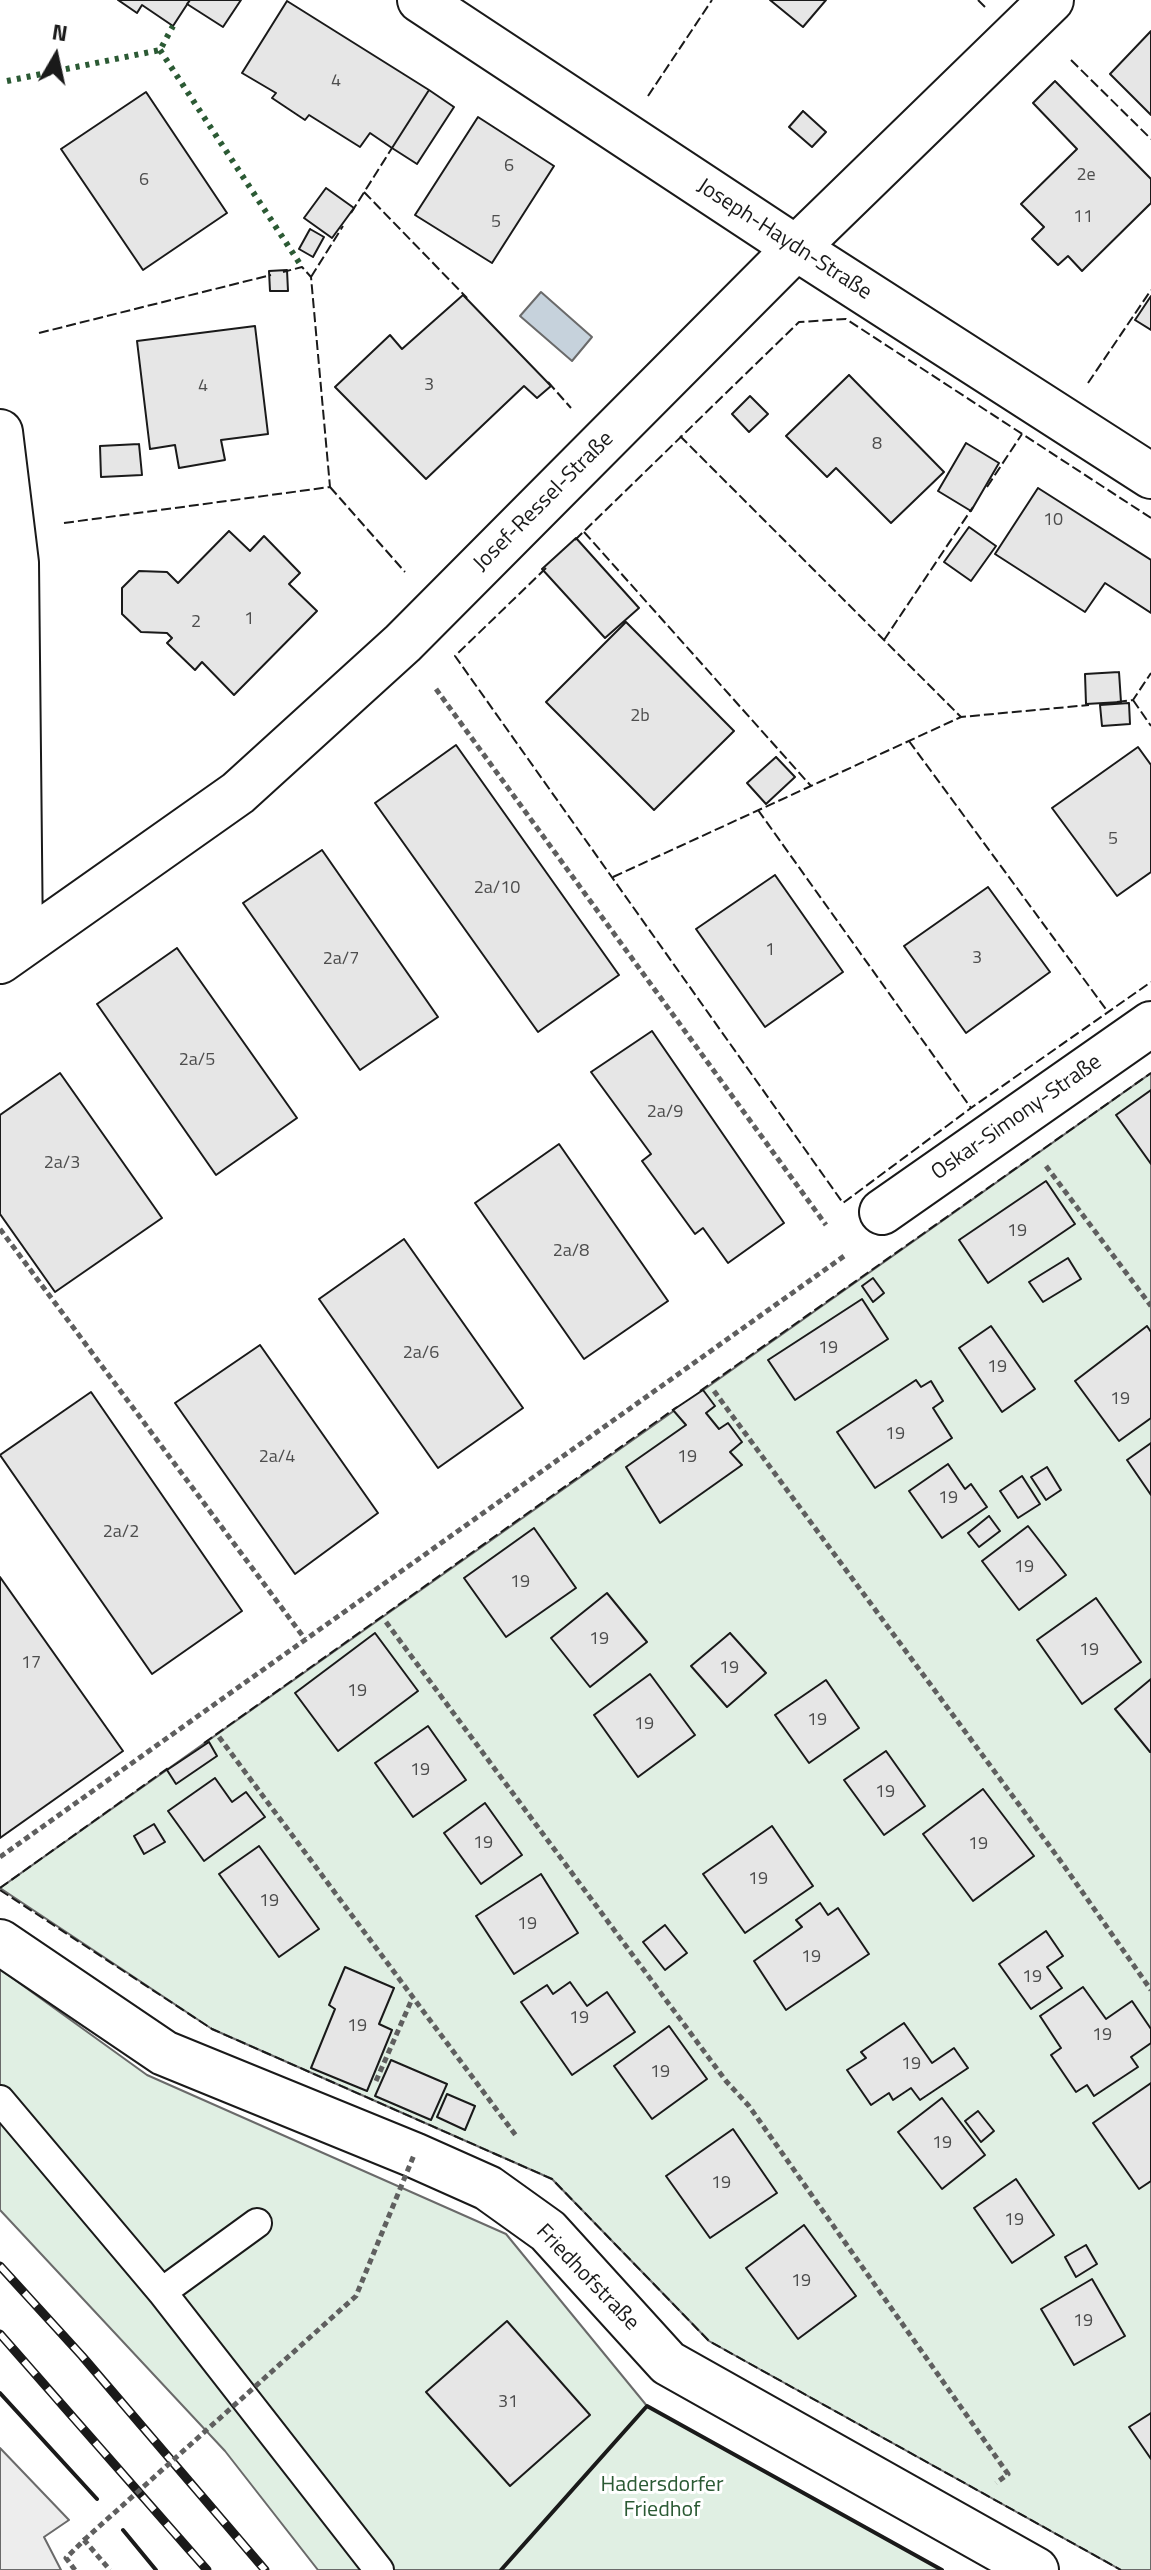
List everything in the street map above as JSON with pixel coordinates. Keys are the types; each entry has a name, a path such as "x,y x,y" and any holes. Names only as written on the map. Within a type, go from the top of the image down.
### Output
{"street":[{"name":"Joseph-Haydn-Straße","path":"420,0 796,248 1151,476"},
{"name":"Josef-Ressel-Straße","path":"10,953 238,793 403,643 796,248 1051,0"},
{"path":"0,432 16,563 10,953"},
{"name":"Oskar-Simony-Straße","path":"882,1212 1151,1024"},
{"name":"Friedhofstraße","path":"0,1942 164,2053 488,2188 548,2231 668,2363 1036,2570"}],"lane":[{"path":"0,2100 162,2292 379,2570"},
{"path":"162,2292 257,2223"}],"path":[{"path":"403,643 829,1229"},
{"path":"1015,1119 1037,1154 1151,1306"},
{"path":"0,1857 871,1237 882,1212"},
{"path":"0,1229 305,1639"},
{"path":"838,1241 847,1254"},
{"path":"714,1391 1062,1863 1151,1990"},
{"path":"386,1622 726,2081 749,2106 1008,2474 983,2493 962,2529"},
{"path":"219,1737 519,2139"},
{"path":"354,2130 413,1998"},
{"path":"75,2570 66,2558 84,2540 356,2296 414,2155"},
{"path":"84,2540 110,2570"}],"green space":[{"path":"1151,1073 1151,2570 1121,2570 709,2341 552,2179 212,2029 0,1888"},
{"name":"Hadersdorfer Friedhof","path":"0,1969 147,2075 506,2234 647,2406 942,2570 318,2570 225,2451 0,2210"}],"shaded area":[{"path":"541,292 592,337 572,361 520,316"},
{"path":"0,2448 69,2520 44,2537 61,2570 0,2570"}],"building":[{"path":"118,0 190,0 173,26 142,5 137,13"},
{"path":"190,0 241,0 223,27 187,4"},
{"path":"770,0 826,0 803,27"},
{"path":"287,1 429,90 392,148 370,133 360,147 309,115 305,120 272,98 276,93 242,73"},
{"path":"1151,31 1151,115 1110,74"},
{"path":"1055,81 1151,179 1151,203 1082,271 1068,256 1058,265 1032,239 1044,227 1021,204 1077,149 1033,103"},
{"path":"429,90 454,107 417,164 392,148"},
{"path":"146,92 227,213 143,270 61,149"},
{"path":"803,111 826,132 812,147 789,127"},
{"path":"478,117 554,166 492,263 415,215"},
{"path":"326,188 354,208 332,238 304,218"},
{"path":"310,229 324,237 313,257 299,249"},
{"path":"287,270 288,291 270,291 269,271"},
{"path":"463,295 551,386 537,398 524,386 426,479 335,387 390,335 402,349"},
{"path":"1151,296 1151,330 1135,320"},
{"path":"255,326 268,434 221,440 225,460 179,468 175,445 150,449 137,341"},
{"path":"849,375 944,472 891,523 836,468 827,477 786,436"},
{"path":"750,396 768,414 749,432 732,414"},
{"path":"966,443 999,463 971,511 938,491"},
{"path":"139,444 142,475 101,477 100,446"},
{"path":"1038,488 1151,560 1151,613 1105,583 1085,612 995,554"},
{"path":"969,527 996,546 971,581 944,562"},
{"path":"229,531 250,551 264,536 300,573 289,584 317,611 234,695 202,662 195,670 167,643 172,638 167,633 141,632 122,614 122,588 139,571 167,572 178,583"},
{"path":"576,538 639,608 605,638 542,569"},
{"path":"626,622 734,731 654,810 546,702"},
{"path":"1119,672 1121,702 1086,704 1085,674"},
{"path":"1129,703 1130,724 1102,726 1100,705"},
{"path":"456,745 619,975 538,1032 375,803"},
{"path":"1138,747 1151,765 1151,872 1117,896 1052,808"},
{"path":"776,757 795,777 766,804 747,783"},
{"path":"322,850 438,1017 360,1070 243,903"},
{"path":"775,875 843,972 765,1027 696,929"},
{"path":"988,887 1050,972 966,1033 904,946"},
{"path":"177,948 297,1118 216,1175 97,1004"},
{"path":"652,1031 784,1223 728,1263 703,1228 695,1234 642,1161 651,1154 591,1072"},
{"path":"60,1073 162,1218 55,1292 0,1214 0,1115"},
{"path":"1151,1090 1151,1164 1116,1115"},
{"path":"559,1144 668,1301 584,1359 475,1203"},
{"path":"1046,1181 1075,1224 988,1283 959,1240"},
{"path":"404,1239 523,1408 438,1468 319,1299"},
{"path":"1068,1258 1081,1279 1043,1302 1029,1282"},
{"path":"873,1278 884,1293 873,1302 862,1286"},
{"path":"862,1299 888,1339 795,1400 768,1360"},
{"path":"991,1326 1035,1389 1002,1412 959,1348"},
{"path":"1147,1326 1151,1332 1151,1418 1119,1441 1075,1381"},
{"path":"260,1345 378,1513 295,1574 175,1403"},
{"path":"916,1380 921,1387 931,1381 943,1401 933,1408 952,1438 875,1488 837,1432"},
{"path":"703,1390 715,1406 706,1413 719,1429 728,1423 742,1442 730,1452 742,1465 660,1523 626,1467 686,1425 673,1410"},
{"path":"91,1392 242,1611 152,1674 0,1455"},
{"path":"1151,1443 1151,1495 1127,1460"},
{"path":"948,1464 965,1489 971,1484 987,1507 942,1538 909,1491"},
{"path":"1047,1467 1061,1490 1046,1500 1031,1477"},
{"path":"1022,1476 1040,1504 1018,1518 1000,1491"},
{"path":"989,1516 1000,1531 979,1547 968,1533"},
{"path":"1028,1526 1066,1575 1019,1610 982,1561"},
{"path":"534,1528 576,1588 506,1637 464,1578"},
{"path":"0,1577 123,1751 0,1838"},
{"path":"607,1593 647,1642 590,1687 551,1638"},
{"path":"1096,1598 1141,1662 1082,1704 1037,1640"},
{"path":"375,1633 418,1691 338,1751 295,1693"},
{"path":"730,1633 766,1673 727,1707 691,1666"},
{"path":"650,1674 695,1735 638,1777 594,1715"},
{"path":"1151,1679 1151,1752 1150,1752 1115,1709"},
{"path":"826,1680 859,1728 809,1763 775,1715"},
{"path":"428,1726 466,1780 413,1817 375,1763"},
{"path":"209,1742 217,1756 176,1784 167,1770"},
{"path":"886,1751 925,1806 884,1835 844,1780"},
{"path":"215,1778 232,1802 246,1792 265,1817 204,1861 168,1811"},
{"path":"983,1789 1034,1856 973,1901 923,1834"},
{"path":"485,1803 522,1855 481,1884 444,1833"},
{"path":"154,1824 165,1842 144,1854 134,1836"},
{"path":"772,1826 813,1886 745,1933 703,1874"},
{"path":"259,1846 319,1929 279,1957 219,1874"},
{"path":"541,1874 578,1933 514,1974 476,1916"},
{"path":"820,1903 828,1915 838,1908 869,1954 786,2010 754,1961 802,1927 796,1920"},
{"path":"665,1925 687,1953 665,1970 643,1942"},
{"path":"1046,1931 1063,1956 1047,1967 1062,1988 1031,2009 999,1964"},
{"path":"345,1967 394,1988 379,2024 392,2030 367,2091 311,2068 335,2009 329,2005"},
{"path":"570,1982 587,2006 607,1992 635,2032 572,2075 521,2002 547,1985 553,1994"},
{"path":"1083,1987 1106,2019 1132,2001 1151,2029 1151,2043 1131,2057 1138,2067 1094,2096 1087,2085 1076,2092 1051,2055 1061,2048 1040,2016"},
{"path":"904,2023 932,2063 954,2048 968,2068 920,2100 911,2088 893,2100 889,2093 871,2105 847,2070 866,2058 861,2052"},
{"path":"669,2026 707,2079 652,2119 614,2066"},
{"path":"391,2060 447,2084 431,2120 375,2096"},
{"path":"1151,2083 1151,2181 1139,2189 1093,2123"},
{"path":"447,2094 475,2106 465,2130 437,2117"},
{"path":"942,2098 985,2155 942,2189 898,2132"},
{"path":"978,2111 994,2131 981,2142 965,2121"},
{"path":"733,2129 777,2193 710,2238 666,2176"},
{"path":"1016,2179 1054,2235 1012,2263 974,2208"},
{"path":"804,2225 856,2296 798,2339 746,2268"},
{"path":"1086,2245 1097,2264 1076,2277 1065,2257"},
{"path":"1092,2279 1125,2336 1074,2365 1041,2309"},
{"path":"507,2321 590,2415 510,2486 426,2392"},
{"path":"1151,2413 1151,2459 1129,2427"}],"railway":[{"path":"0,2266 82,2356 265,2570"},
{"path":"0,2334 207,2570"}],"hedge":[{"path":"7,81 160,50 173,26"},
{"path":"160,50 302,267"}],"fence":[{"path":"648,96 712,0"},
{"path":"978,0 985,7"},
{"path":"1071,60 1151,139"},
{"path":"351,213 392,148"},
{"path":"364,192 467,298"},
{"path":"311,277 343,226"},
{"path":"64,523 330,487 311,277 302,267 283,272"},
{"path":"39,333 271,275"},
{"path":"1088,383 1151,290"},
{"path":"575,540 799,322 846,319 1151,518"},
{"path":"548,382 571,408"},
{"path":"987,487 1022,434"},
{"path":"680,436 961,717"},
{"path":"330,487 405,572"},
{"path":"884,640 973,507"},
{"path":"584,532 811,786"},
{"path":"546,568 455,656 843,1203 971,1108 1151,982"},
{"path":"1117,702 1133,700 1151,673"},
{"path":"1133,700 1151,726"},
{"path":"613,877 961,717 1089,705"},
{"path":"909,741 1108,1012"},
{"path":"758,810 971,1108"},
{"path":"700,1391 1151,1073"},
{"path":"204,1743 677,1407"},
{"path":"0,1888 171,1766"},
{"path":"0,1890 212,2029 552,2179 709,2341 1121,2570"}],"wall":[{"path":"0,2393 97,2499"},
{"path":"501,2570 647,2406 942,2570"},
{"path":"123,2530 156,2570"}]}
